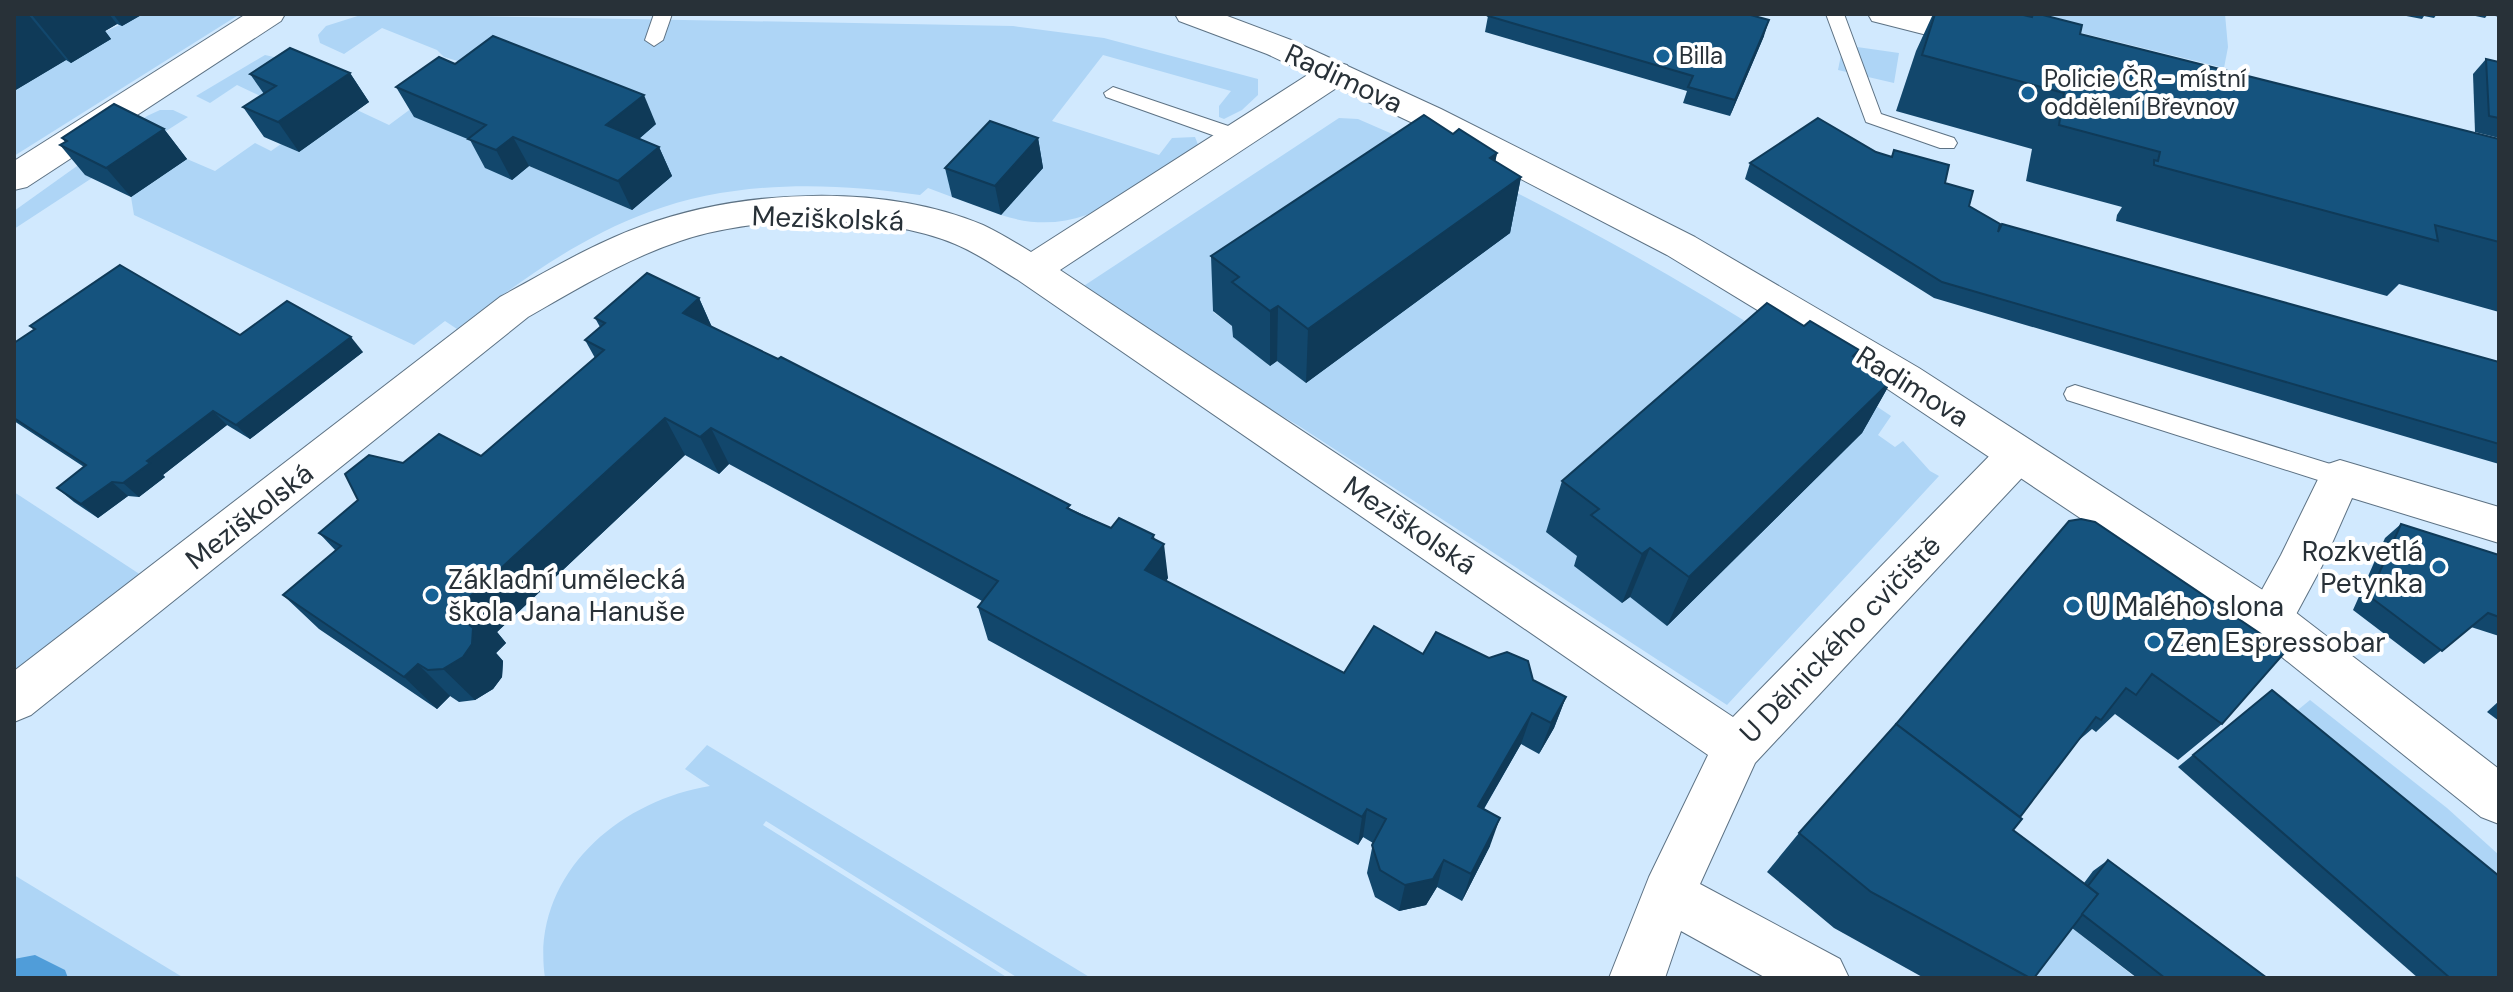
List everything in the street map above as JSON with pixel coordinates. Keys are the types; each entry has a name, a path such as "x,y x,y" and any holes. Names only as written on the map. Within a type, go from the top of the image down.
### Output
{"street":[{"path":"14,178 269,14"},
{"name":"Radimova","path":"1191,14 1279,47 1429,117 1681,246 1904,379 2269,619 2499,800"},
{"path":"1884,14 2022,49"},
{"path":"1032,270 1335,73"},
{"name":"Meziškolská","path":"14,700 514,307 591,265 673,229 755,211 872,213 913,219 967,234 1032,270 1737,747"},
{"name":"U Dělnického cvičiště","path":"1637,978 1668,895 1737,747 2018,454"},
{"path":"2269,619 2299,566 2340,477 2499,525"},
{"path":"1668,895 1821,978"}],"lane":[{"path":"654,40 663,14"},
{"path":"1835,14 1873,118 1947,143"},
{"path":"1113,93 1239,137"},
{"path":"2075,394 2340,477"}],"shaded area":[{"path":"143,14 240,14 14,156 14,91 66,60 71,63 100,34"},
{"path":"364,14 1013,26 1104,38 1258,79 1258,95 1242,110 1224,119 1219,117 1219,106 1231,91 1103,55 1052,121 1159,155 1172,138 1195,137 1199,147 1106,207 1057,222 1030,222 1001,215 1042,168 952,197 928,188 920,195 818,186 715,194 649,212 597,235 525,279 457,329 445,321 414,345 134,215 131,197 187,159 215,171 255,143 271,151 281,144 299,152 357,110 389,125 439,88 478,67 444,57 437,50 382,28 344,54 320,43 318,35 326,26","holes":["455,87 632,210 529,166"]},
{"path":"2030,14 2225,14 2228,47 2224,68 2029,20"},
{"path":"1843,45 1899,53 1894,83 1838,70"},
{"path":"265,55 291,61 273,102 237,85 210,103 196,96"},
{"path":"160,110 173,110 188,117 86,175 92,178 14,229 14,211 147,116"},
{"path":"1339,118 1358,119 1565,218 1764,333 1891,416 1878,435 1895,447 1903,441 1930,471 1939,476 1727,705 1299,426 1073,293","holes":["1509,233 1306,383 1277,361 1269,366 1240,332 1213,312"]},
{"path":"14,492 141,575 14,676"},
{"path":"2310,700 2447,808 2499,855 2499,904 2282,723"},
{"path":"707,745 1091,978 1018,978 766,821 763,825 1008,978 545,978 544,941 551,908 566,877 587,850 613,827 643,808 676,794 710,786 685,769"},
{"path":"14,875 184,978 14,978"},
{"path":"2058,917 2136,978 2030,978"}],"building":[{"name":"Billa","path":"1489,14 1747,14 1769,20 1735,100 1688,87 1693,76"},
{"path":"1935,14 2019,14 2032,17 2039,14 2082,25 2080,34 2499,139 2499,242 2435,225 2438,241 2154,165 2160,152 2059,125 2064,93 1922,55"},
{"path":"493,36 644,95 606,125 659,147 618,181 513,137 496,150 468,139 486,125 396,87 439,57 455,64"},
{"path":"290,48 350,73 278,122 243,107 276,86 250,74"},
{"path":"2486,59 2499,62 2499,118 2489,116"},
{"path":"114,104 164,129 106,168 60,145 67,141 62,138"},
{"path":"1424,115 1453,134 1459,129 1497,153 1490,158 1521,177 1308,329 1278,306 1270,311 1232,282 1239,277 1211,256"},
{"path":"1818,118 1876,152 1892,157 1894,150 1949,165 1945,183 1973,191 1969,206 2000,224 1998,232 2002,224 2499,362 2499,444 1942,282 1750,163"},
{"path":"990,121 1038,138 995,186 945,168"},
{"path":"120,265 240,335 287,301 351,337 236,425 213,411 123,483 112,482 81,504 57,488 86,465 14,418 14,343 35,329 30,326"},
{"path":"647,273 699,298 683,313 778,359 781,357 1070,505 1067,508 1079,514 1111,528 1119,518 1154,535 1152,538 1164,544 1145,570 1344,673 1374,626 1423,654 1436,632 1489,658 1507,652 1528,661 1533,680 1566,697 1551,723 1532,713 1478,806 1500,818 1471,874 1444,860 1433,879 1405,885 1380,870 1372,845 1386,819 1367,809 1362,817 978,607 998,581 711,428 700,437 665,418 464,602 477,609 465,621 473,628 472,644 463,657 443,669 428,670 418,664 404,677 283,595 341,546 319,533 358,500 345,474 369,455 403,463 439,434 481,456 604,350 585,340 605,323 595,318"},
{"path":"1767,303 1804,326 1810,321 1859,350 1853,356 1892,380 1689,577 1650,548 1642,554 1591,515 1599,509 1562,481"},
{"path":"2081,519 2095,522 2286,651 2222,724 2152,674 2136,695 2126,688 2101,720 2096,717 2020,817 1896,724 2069,521"},
{"path":"2401,524 2499,555 2499,617 2488,613 2442,651 2369,596"},
{"path":"2272,690 2499,876 2499,978 2450,978 2193,755"},
{"path":"1896,724 2022,819 2013,830 2098,894 2034,978 1871,892 1799,833"},
{"path":"2108,860 2267,978 2165,978 2082,914 2098,894 2088,886"}],"waterway":[{"path":"14,970 35,966 57,978"}],"place":[{"name":"Billa","path":"1663,56"},
{"name":"Policie ČR - místní oddělení Břevnov","path":"2028,93"},
{"name":"Rozkvetlá Petynka","path":"2439,567"},
{"name":"Základní umělecká škola Jana Hanuše","path":"432,595"},
{"name":"U Malého slona","path":"2073,606"},
{"name":"Zen Espressobar","path":"2154,642"}]}
